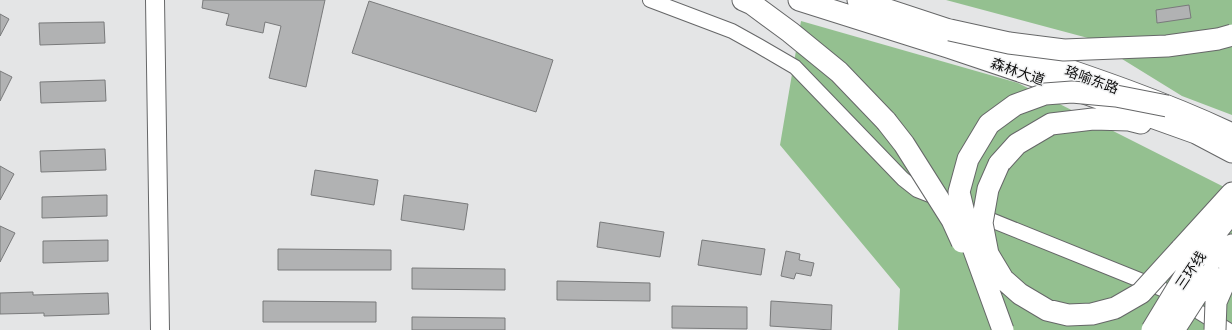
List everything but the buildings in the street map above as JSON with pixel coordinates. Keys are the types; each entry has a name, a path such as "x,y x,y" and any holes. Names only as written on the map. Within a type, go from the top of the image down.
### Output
{"highway":[{"path":"743,0 752,4 790,32 839,72 886,121 904,144 952,220 1003,330"},
{"name":"森林大道","path":"799,0 948,47 1076,90 1227,144"},
{"name":"珞喻东路","path":"858,0 1080,74 1167,106 1200,119 1227,144"},
{"name":"森林大道","path":"896,0 1119,76 1212,112 1232,122"},
{"path":"950,30 1009,43 1064,50 1167,46 1218,39 1232,35"},
{"path":"1003,330 970,242 959,192 968,159 989,124 1015,105 1045,94 1072,92 1116,96 1167,106"},
{"path":"1227,144 1129,120 1093,119 1051,124 1017,144 999,164 988,189 982,223 988,254 1003,279 1020,294 1047,310 1068,315 1092,314 1115,308 1141,293 1232,193"},
{"name":"三环线","path":"1152,330 1195,259 1232,212"},
{"name":"三环线","path":"1174,330 1210,274 1232,245"},
{"path":"1215,330 1216,302 1232,268"}],"main road":[{"path":"155,0 160,330"}],"street":[{"path":"650,0 732,32 795,67 903,179 917,190 1162,289 1228,330"}],"green space":[{"path":"946,0 1232,0 1232,115 1182,96 1088,38"},
{"path":"801,21 1018,83 1232,191 1232,330 898,330 900,289 780,145"}]}
